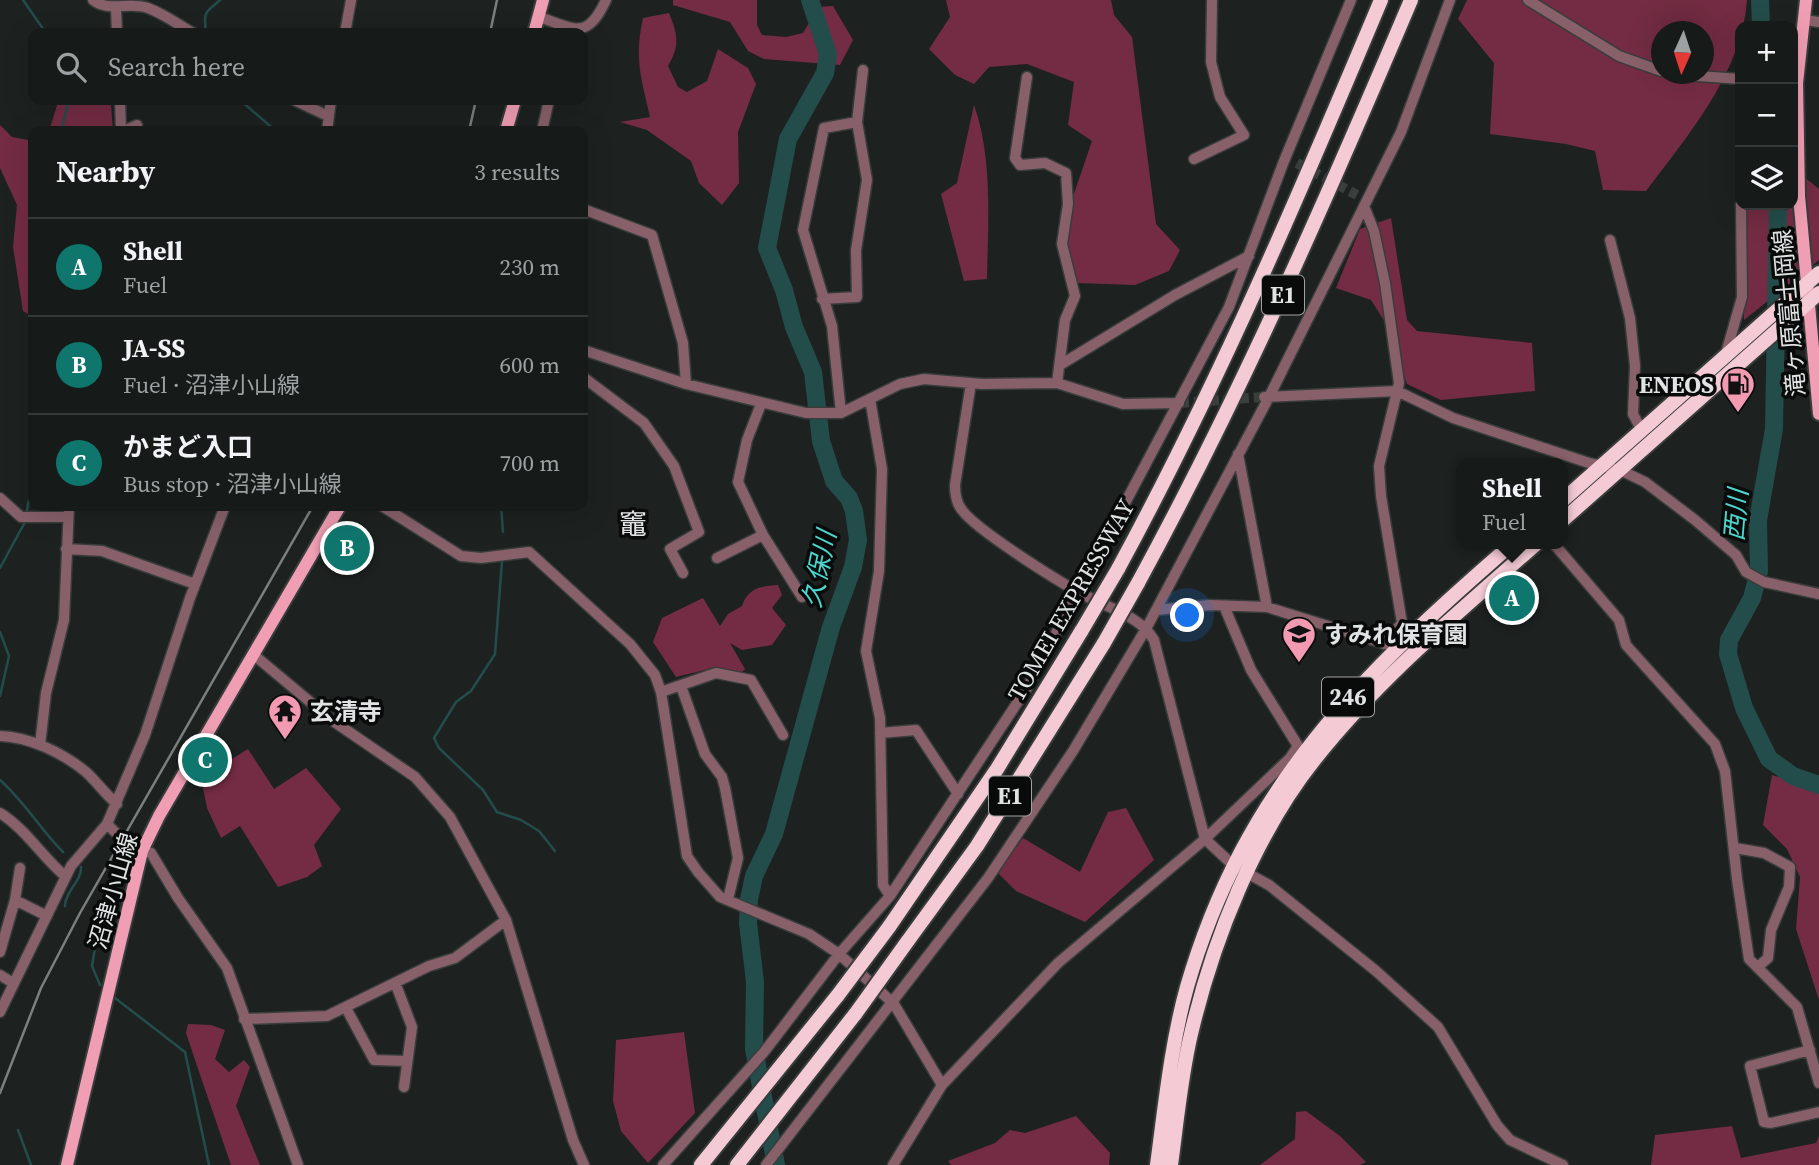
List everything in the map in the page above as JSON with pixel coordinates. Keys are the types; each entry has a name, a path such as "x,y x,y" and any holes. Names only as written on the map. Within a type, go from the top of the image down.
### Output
{"highway":[{"name":"TOMEI EXPRESSWAY","path":"701,1165 838,995 889,926 997,769 1118,569 1188,437 1256,291 1381,0"},
{"name":"TOMEI EXPRESSWAY","path":"737,1165 856,1013 977,846 1104,643 1188,490 1279,304 1411,0"},
{"path":"1568,516 1620,470 1747,348 1807,297 1819,273"},
{"path":"1568,496 1725,357 1747,348"},
{"name":"246","path":"1171,1165 1191,1035 1240,869 1267,805 1301,754 1390,645 1506,549"},
{"name":"246","path":"1157,1165 1175,1040 1187,988 1210,920 1240,869 1313,761 1348,720 1417,649 1530,549"}],"main road":[{"path":"536,28 543,0"},
{"name":"滝ヶ原富士岡線","path":"1798,62 1806,0"},
{"name":"滝ヶ原富士岡線","path":"1795,84 1799,197 1819,414"},
{"path":"507,126 514,105"},
{"name":"沼津小山線","path":"67,1165 142,851 159,816 337,511"}],"street":[{"path":"93,0 100,5 116,8 147,8 184,28"},
{"path":"346,28 351,0"},
{"path":"588,28 592,25 606,0"},
{"path":"1194,159 1244,135 1220,97 1212,62 1212,0"},
{"path":"663,1165 764,1052 839,954 890,896 1027,688 1229,307 1284,161 1351,0"},
{"path":"766,1165 894,1004 988,878 1073,751 1147,627 1238,454 1362,200 1401,132 1451,0"},
{"path":"1528,0 1619,56 1651,67"},
{"path":"116,8 117,28"},
{"path":"539,17 574,28"},
{"path":"1804,20 1819,22"},
{"path":"822,299 857,297 856,250 867,180 857,122 863,70"},
{"path":"1027,77 1015,158 1020,165 1045,163 1066,173 1068,204 1062,244 1075,296 1065,320 1058,383"},
{"path":"1714,77 1735,79"},
{"path":"120,105 123,126"},
{"path":"305,105 328,116"},
{"path":"327,126 330,105"},
{"path":"543,126 548,105"},
{"path":"841,413 832,326 803,230 824,128 857,122"},
{"path":"1284,161 1297,163"},
{"path":"1156,610 1224,606 1267,607 1390,645 1402,623 1381,496 1379,466 1399,383 1385,283 1374,231 1362,200"},
{"path":"1725,357 1742,297 1741,210"},
{"path":"588,211 652,235 683,343 686,384"},
{"path":"1610,240 1630,318 1634,366 1633,414 1642,431"},
{"path":"1059,365 1175,295 1249,256"},
{"path":"588,352 686,384 806,413 841,413 913,380 1058,383 1123,404 1179,403"},
{"path":"588,381 644,424 674,466 699,533 670,549 683,573"},
{"path":"971,383 955,485 956,498 962,510 978,527 1079,592 1147,627 1154,640 1205,839 1240,869 1269,885 1376,971 1438,1027 1497,1125 1510,1140 1563,1165"},
{"path":"1266,397 1397,391 1454,418 1601,467 1620,470 1645,482 1695,520 1736,555 1745,572 1764,582 1819,594"},
{"path":"870,399 882,469 879,571 866,651 880,733 883,885 890,896"},
{"path":"761,404 747,440 738,482 763,535 802,597"},
{"path":"1238,454 1267,607"},
{"path":"0,498 25,517 68,517"},
{"path":"40,745 46,693 64,620 69,511"},
{"path":"0,1012 65,876 107,824 117,804 145,735 195,584 223,511"},
{"path":"390,511 461,556 481,558 529,552 647,661 661,692 687,856 720,897 809,934 839,954 894,1004 942,1085"},
{"path":"717,558 763,535"},
{"path":"66,549 102,551 195,584"},
{"path":"1557,549 1619,620 1626,645 1715,744 1725,771 1749,958 1797,1007 1819,1083"},
{"path":"893,1165 942,1085 1058,963 1205,839 1290,758 1298,746 1251,670 1224,606"},
{"path":"254,654 333,721 415,776 450,817 506,920 573,1140 584,1165"},
{"path":"661,692 716,673 751,680 783,735"},
{"path":"681,686 705,754 722,777 725,788 738,858 728,899"},
{"path":"880,733 916,730 958,794"},
{"path":"0,736 19,738 40,745 86,772 117,804"},
{"path":"0,813 12,820 49,863 65,876"},
{"path":"107,824 132,849 151,853 177,898 217,950 227,968 298,1165"},
{"path":"1735,849 1765,853 1790,867 1789,887 1771,930 1768,958 1759,967"},
{"path":"0,952 15,901 20,868"},
{"path":"15,901 47,916"},
{"path":"244,1019 320,1018 396,985 429,966 456,958 506,920"},
{"path":"0,975 13,983"},
{"path":"396,985 412,1027 404,1087"},
{"path":"346,1008 374,1060 406,1061"},
{"path":"1810,1049 1750,1066 1764,1122 1819,1112"}],"shaded area":[{"path":"673,0 757,0 757,25 762,35 786,37 803,33 819,7 833,6 853,40 840,65 764,59 748,51 730,22 673,5"},
{"path":"946,0 1111,0 1114,15 1132,37 1156,224 1180,250 1169,271 1135,285 1077,283 1058,255 1066,217 1092,141 1068,125 1074,82 1027,64 989,67 974,84 955,75 929,49 950,17"},
{"path":"1467,0 1747,0 1744,21 1735,21 1735,52 1724,77 1696,125 1646,191 1603,190 1595,151 1566,144 1490,134 1494,63 1458,19"},
{"path":"669,13 676,40 668,66 678,87 687,92 707,81 718,49 748,68 756,84 738,132 739,183 722,205 699,183 691,161 647,130 620,122 650,117 640,68 640,32 643,18"},
{"path":"57,105 111,105 113,126 51,126"},
{"path":"974,105 987,169 987,279 964,281 941,194 957,183"},
{"path":"0,125 12,137 28,140 28,314 23,311 13,247 17,205 0,168"},
{"path":"1798,172 1819,189 1819,260 1744,320 1740,210 1798,210"},
{"path":"1391,218 1407,320 1417,331 1532,343 1535,391 1441,400 1407,384 1385,322 1371,300 1336,288 1360,229"},
{"path":"778,585 782,595 772,608 786,625 772,645 742,650 730,643 745,669 740,674 717,667 676,677 653,642 662,618 703,598 720,626 728,614 742,606 751,592 760,587"},
{"path":"248,749 274,789 306,768 341,809 314,845 322,866 307,877 278,887 240,826 221,838 207,808 201,778"},
{"path":"1772,775 1819,790 1819,1000 1796,929 1800,877 1787,849 1763,825"},
{"path":"1126,808 1154,860 1085,922 1016,891 997,872 1023,838 1080,872 1108,812"},
{"path":"188,1024 211,1025 225,1030 215,1059 229,1072 244,1060 250,1067 236,1106 260,1165 231,1165 186,1033"},
{"path":"684,1032 695,1113 648,1163 621,1131 613,1101 616,1040"},
{"path":"1306,1111 1340,1136 1366,1162 1360,1165 1260,1165 1295,1139 1296,1112"},
{"path":"1076,1116 1110,1153 1109,1165 951,1165 948,1161 995,1143 1010,1130 1025,1133"},
{"path":"1732,1126 1741,1158 1816,1143 1819,1136 1819,1165 1651,1165 1655,1135"}],"waterway":[{"path":"23,0 43,28"},
{"path":"206,28 207,13 220,0"},
{"name":"久保川","path":"776,1165 754,1049 755,982 748,923 749,899 754,876 774,834 831,627 853,567 858,540 854,511 849,498 834,481 821,441 813,372 794,327 784,290 767,248 788,139 825,73 828,54 810,0"},
{"name":"西川","path":"1760,0 1761,21"},
{"path":"62,126 68,105"},
{"path":"246,105 270,126"},
{"name":"西川","path":"1778,210 1774,429 1758,520 1759,571 1752,598 1729,640 1728,654 1744,708 1769,759 1793,776 1819,785"},
{"path":"26,515 28,505"},
{"path":"501,511 503,532"},
{"path":"0,568 25,522"},
{"path":"502,561 495,654 471,691 456,702 434,738 439,748 483,790 497,812 521,820 539,831 555,851"},
{"path":"0,632 9,656 0,696"},
{"path":"0,780 63,852"},
{"path":"65,906 81,867"},
{"path":"98,930 92,966 100,985"},
{"path":"115,998 185,1052 209,1165"},
{"path":"18,1130 31,1165"}],"tunnel":[{"path":"1297,163 1357,195"},
{"path":"1179,403 1263,397"}],"railway":[{"path":"491,28 497,0"},
{"path":"470,126 475,105"},
{"path":"0,1093 41,988 80,913 310,511"}],"place":[{"name":"ENEOS","path":"1738,414"},
{"name":"JA-SS","path":"347,548"},
{"name":"Shell","path":"1512,598"},
{"name":"すみれ保育園","path":"1299,664"},
{"name":"玄清寺","path":"285,741"},
{"name":"かまど入口","path":"205,760"}],"district":[{"name":"竈","path":"633,524"}]}
